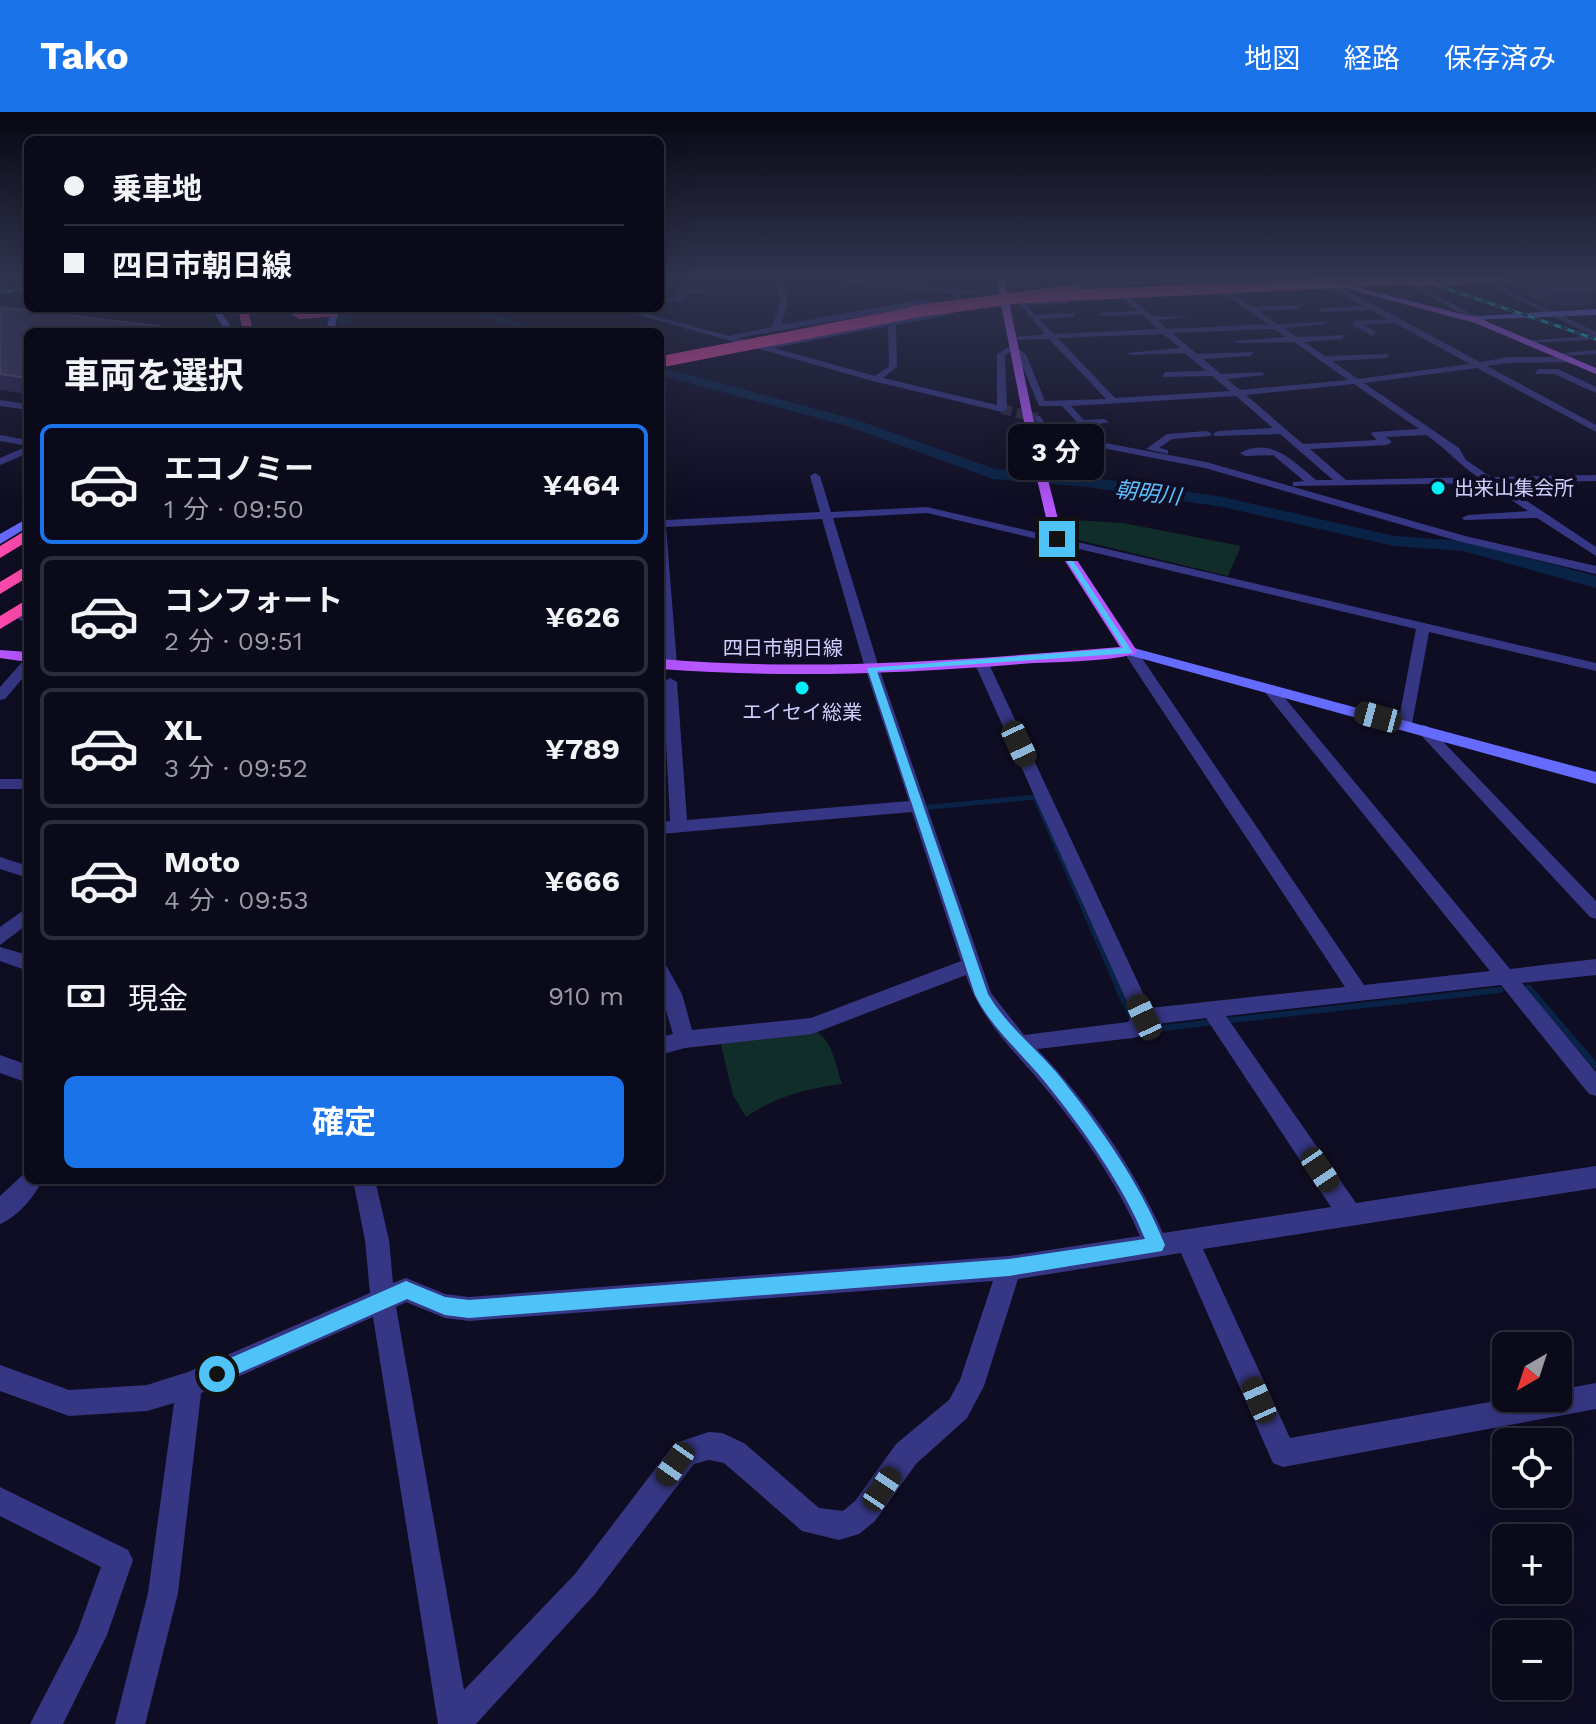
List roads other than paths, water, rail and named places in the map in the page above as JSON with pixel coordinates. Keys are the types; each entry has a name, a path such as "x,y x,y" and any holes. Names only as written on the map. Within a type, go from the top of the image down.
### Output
{"highway":[{"path":"664,361 694,353"},
{"path":"664,361 705,353"},
{"path":"664,361 705,353"},
{"path":"0,553 24,537"},
{"path":"0,572 24,556"},
{"path":"0,589 24,573"},
{"path":"0,602 24,587"},
{"path":"0,614 24,598"},
{"path":"0,624 24,607"}],"main road":[{"path":"1014,353 1057,536 1130,651"},
{"path":"1558,354 1592,367"},
{"name":"四日市朝日線","path":"671,665 753,670 872,668 1130,651"},
{"path":"0,654 24,657"}],"street":[{"path":"782,353 1002,409 1002,353"},
{"path":"876,379 893,367 893,353"},
{"path":"1021,353 1042,404 1237,394 1355,382 1508,360 1571,359"},
{"path":"1067,353 1113,401"},
{"path":"1137,353 1250,354"},
{"path":"1314,353 1455,450 1462,462 1596,552"},
{"path":"1456,353 1596,429"},
{"path":"1558,354 1573,353"},
{"path":"1192,355 1163,367 1261,375"},
{"path":"1192,355 1343,483"},
{"path":"1322,359 1386,356"},
{"path":"1538,372 1592,367"},
{"path":"1211,371 1234,369"},
{"path":"1555,371 1596,390"},
{"path":"0,403 24,406"},
{"path":"1064,403 1089,432"},
{"path":"1576,418 1596,415"},
{"path":"1037,418 1049,435 1137,454 1192,461 1462,539 1596,570"},
{"path":"1081,423 1104,422"},
{"path":"1280,431 1170,436 1151,449 1299,484"},
{"path":"1300,447 1387,442 1376,434 1425,432"},
{"path":"0,438 24,445"},
{"path":"0,462 24,448"},
{"path":"1245,453 1275,452 1314,484"},
{"path":"815,476 872,668 970,965 993,1015 1059,1088 1136,1198 1156,1245"},
{"path":"1251,477 1299,484 1596,478"},
{"path":"1462,494 1508,492"},
{"path":"664,522 919,509 1057,536 1596,667"},
{"path":"1468,518 1541,514"},
{"path":"0,540 24,525"},
{"path":"664,574 671,665 665,682 675,719 679,827"},
{"path":"1405,724 1423,626"},
{"path":"1130,651 1596,778"},
{"path":"1130,651 1358,991"},
{"path":"981,662 1138,1023"},
{"path":"0,696 24,669"},
{"path":"1269,688 1596,1087"},
{"path":"1424,730 1596,912"},
{"path":"0,774 23,784"},
{"path":"0,784 23,784"},
{"path":"664,828 919,808"},
{"path":"0,863 24,871"},
{"path":"0,938 24,917"},
{"path":"0,954 24,962"},
{"path":"664,1045 685,1039 812,1026 970,965"},
{"path":"1021,1046 1031,1041 1138,1023 1216,1018 1358,991 1596,967"},
{"path":"664,979 672,994 685,1039"},
{"path":"1216,1018 1351,1216"},
{"path":"0,1064 24,1073"},
{"path":"0,1378 69,1403 147,1398 189,1385 406,1290 445,1306 469,1309 1009,1268 1596,1177"},
{"path":"3,1205 27,1184"},
{"path":"365,1184 377,1240 383,1301 452,1722"},
{"path":"1187,1240 1283,1453 1596,1396"},
{"path":"452,1722 585,1584 685,1453 709,1446 734,1453 812,1521 839,1526 858,1518 906,1454 958,1409 980,1360 1009,1268"},
{"path":"130,1721 163,1593 189,1385"},
{"path":"0,1501 118,1560 102,1613 78,1667 46,1724"}],"waterway":[{"name":"朝明川","path":"664,372 852,423 993,474 1087,482 1223,502 1394,541 1464,546 1596,582"},
{"path":"921,808 1035,797 1119,990"},
{"path":"1118,988 1133,1021"},
{"path":"1529,988 1596,1066"},
{"path":"1223,1021 1500,990"},
{"path":"1139,1031 1213,1022"}],"tunnel":[{"path":"1002,409 1037,418"}],"place":[{"name":"出来山集会所","path":"1438,488"},
{"name":"エイセイ総業","path":"802,688"}]}
